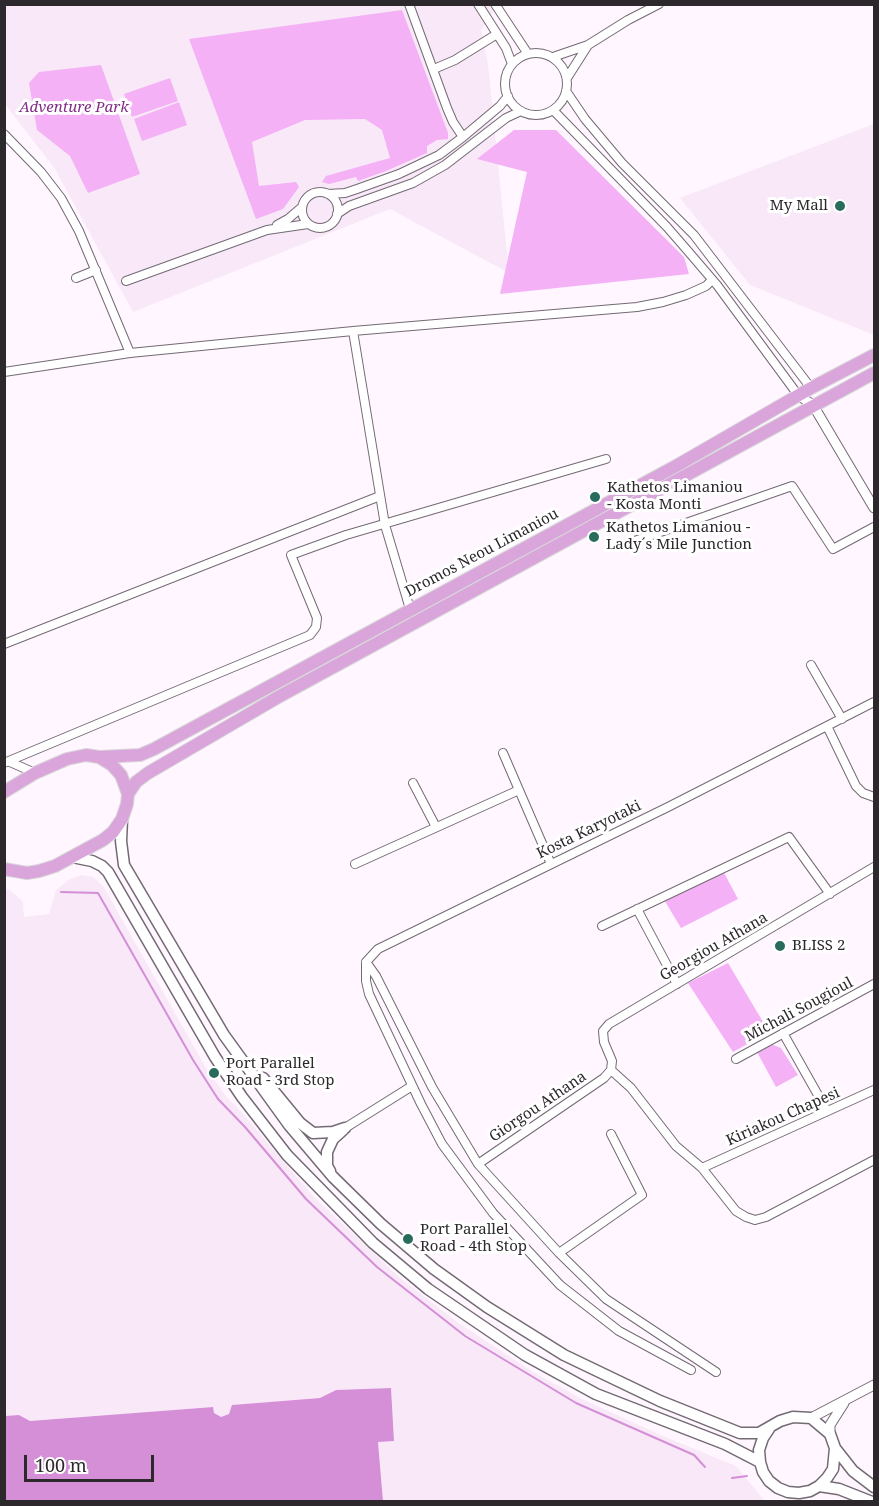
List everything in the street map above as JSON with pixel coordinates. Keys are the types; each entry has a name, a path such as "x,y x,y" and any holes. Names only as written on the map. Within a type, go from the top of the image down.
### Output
{"main road":[{"name":"Dromos Neou Limaniou","path":"4,792 35,773 75,757 140,755 154,749 676,466 798,395 874,355"},
{"name":"Dromos Neou Limaniou","path":"128,794 136,782 148,773 280,696 874,373"},
{"path":"99,757 112,765 121,775 128,794 122,819 121,841 124,865 224,1035 290,1125 333,1177 381,1224 434,1269 487,1307 564,1355 660,1401 740,1433 759,1433 780,1420 793,1417 812,1418 830,1434 835,1448 853,1472 874,1487"},
{"path":"4,869 27,873 55,866 104,840 122,819"},
{"path":"72,857 92,861 108,872 215,1057 242,1096 287,1155 373,1243 428,1289 536,1360 596,1394 725,1444 760,1461"},
{"path":"224,1035 300,1123 313,1133 333,1132 345,1128"},
{"path":"333,1177 327,1166 327,1152 333,1139 345,1128"},
{"path":"770,1428 759,1450 763,1472 769,1481 788,1492 810,1491 819,1486 833,1469 835,1448"},
{"path":"819,1486 839,1489 872,1502"}],"street":[{"path":"410,4 447,108 453,122 464,137"},
{"path":"478,4 506,48 512,64"},
{"path":"495,4 528,54"},
{"path":"553,57 588,45 659,4"},
{"path":"434,69 454,60 497,34"},
{"path":"567,78 588,45"},
{"path":"541,53 553,57 562,66 567,78 566,91 561,102 553,110 539,115 521,111 508,96 506,76 512,64 528,54 541,53"},
{"path":"566,91 585,119 622,163 694,235 811,388 813,405 874,508"},
{"path":"126,281 267,230 288,219 302,207 306,198 314,193 345,193 399,174 439,155 464,137 500,106 508,96"},
{"path":"553,110 667,226 712,280 798,395 813,405"},
{"path":"302,207 303,217 308,224 316,228 326,227 333,222 337,214 349,206 413,183 446,165 506,118 521,111"},
{"path":"4,134 41,172 61,198 79,231 130,353"},
{"path":"328,194 335,201 337,214"},
{"path":"267,230 308,224"},
{"path":"76,278 96,270"},
{"path":"4,372 130,353 637,307 686,295 706,286 712,280"},
{"path":"353,331 385,525 410,609"},
{"path":"7,763 310,635 316,627 317,618 291,555 346,535 606,459"},
{"path":"626,544 792,486 833,549 874,527"},
{"path":"4,644 380,496"},
{"path":"811,665 842,719"},
{"name":"Kosta Karyotaki","path":"366,962 378,949 668,807 874,702"},
{"path":"827,726 856,786 863,794 874,797"},
{"path":"503,753 551,864"},
{"path":"7,763 35,773"},
{"path":"413,783 436,827"},
{"path":"355,864 519,790"},
{"path":"602,926 789,837 830,894"},
{"name":"Georgiou Athana","path":"611,1070 612,1061 604,1042 603,1031 609,1024 874,867"},
{"path":"637,909 677,984"},
{"path":"366,962 369,994 412,1086 442,1144 493,1213 560,1285 619,1331 691,1370"},
{"path":"366,962 376,976 432,1088 478,1164 559,1253 606,1299 717,1372"},
{"name":"Michali Sougioul","path":"736,1059 874,984"},
{"path":"783,1033 827,1111"},
{"path":"611,1070 631,1088 676,1146 702,1168 736,1211 746,1217 755,1220 766,1217 874,1160"},
{"name":"Giorgou Athana","path":"478,1164 604,1078 611,1070"},
{"path":"345,1128 412,1086"},
{"name":"Kiriakou Chapesi","path":"702,1168 874,1090"},
{"path":"559,1253 642,1195 611,1134"},
{"path":"596,1312 606,1299"},
{"path":"812,1418 874,1385"},
{"path":"830,1434 830,1425 845,1401"}],"shaded area":[{"path":"5,5 498,5 481,30 488,64 509,273 390,209 133,312 55,169 5,104"},
{"path":"874,124 874,335 750,285 680,198"},
{"path":"82,875 93,877 103,886 205,1066 225,1095 314,1197 399,1277 457,1322 533,1372 582,1399 736,1466 765,1501 383,1501 378,1442 394,1441 391,1388 336,1390 320,1398 233,1405 229,1414 221,1417 214,1413 213,1407 30,1421 19,1415 5,1416 4,888 10,890 23,902 24,917 49,914 56,890 70,879"},
{"path":"391,1388 394,1441 378,1442 383,1501 5,1501 5,1416 19,1415 30,1421 213,1407 214,1413 221,1417 229,1414 232,1405 320,1398 336,1390"}],"green space":[{"path":"402,10 448,133 448,139 437,140 427,146 427,153 386,171 358,181 356,177 329,184 322,182 326,176 390,158 382,130 365,119 305,120 252,142 259,186 296,182 299,187 283,209 256,219 189,39"},
{"name":"Adventure Park","path":"101,65 140,174 88,193 70,156 37,130 29,83 39,72"},
{"path":"170,78 178,101 132,117 124,94"},
{"path":"179,102 187,125 142,141 134,119"},
{"path":"514,130 556,130 684,257 689,274 500,294 527,172 477,159"},
{"path":"722,869 738,899 681,928 663,898"},
{"path":"728,963 769,1032 733,1052 688,983"},
{"path":"771,1044 781,1048 798,1075 776,1087 757,1052"}],"waterway":[{"path":"61,892 98,893 193,1060 218,1099 306,1199 377,1267 465,1336 576,1403 694,1455 705,1467"},
{"path":"732,1478 747,1476"}],"place":[{"name":"My Mall","path":"840,206"},
{"name":"Kathetos Limaniou - Kosta Monti","path":"595,497"},
{"name":"Kathetos Limaniou - Lady´s Mile Junction","path":"594,537"},
{"name":"BLISS 2","path":"780,946"},
{"name":"Port Parallel Road - 3rd Stop","path":"214,1073"},
{"name":"Port Parallel Road - 4th Stop","path":"408,1239"}]}
